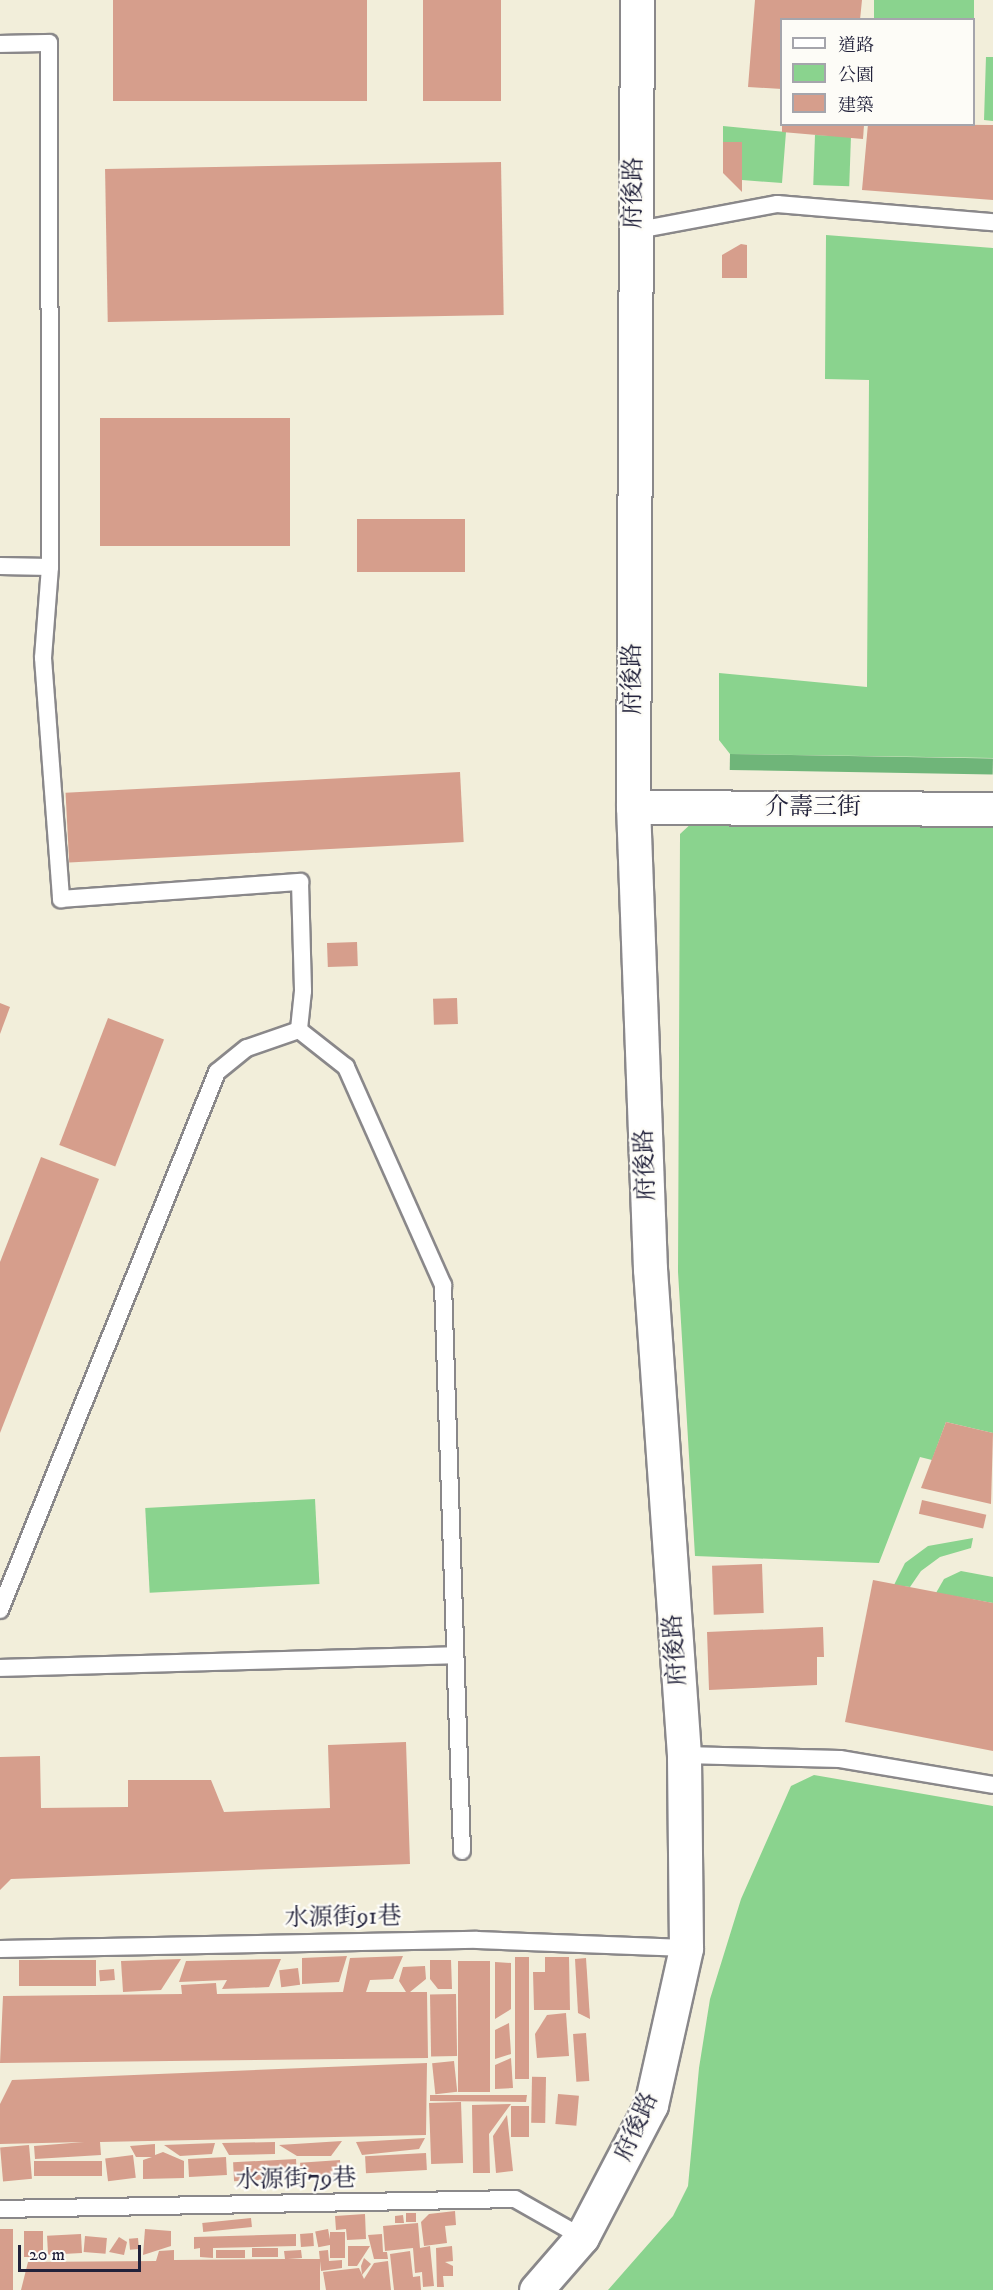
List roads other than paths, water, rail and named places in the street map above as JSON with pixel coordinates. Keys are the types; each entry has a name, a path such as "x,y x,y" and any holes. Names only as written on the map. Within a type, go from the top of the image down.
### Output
{"street":[{"name":"府後路","path":"536,2290 582,2238 651,2105 686,1948 684,1755 650,1269 633,807 633,231 637,0"},
{"name":"介壽三街","path":"633,807 993,809"}],"lane":[{"path":"0,44 49,43 50,567 43,658 61,899 300,882 303,991 299,1030"},
{"path":"633,231 777,204 993,222"},
{"path":"0,566 50,567"},
{"path":"0,1610 217,1072 247,1048 299,1030"},
{"path":"299,1030 346,1067 443,1285 452,1460 455,1655 462,1851"},
{"path":"0,1668 455,1655"},
{"path":"684,1755 840,1759 993,1785"},
{"name":"水源街91巷","path":"0,1948 477,1940 686,1948"},
{"name":"水源街79巷","path":"0,2209 515,2199 582,2238"}]}
